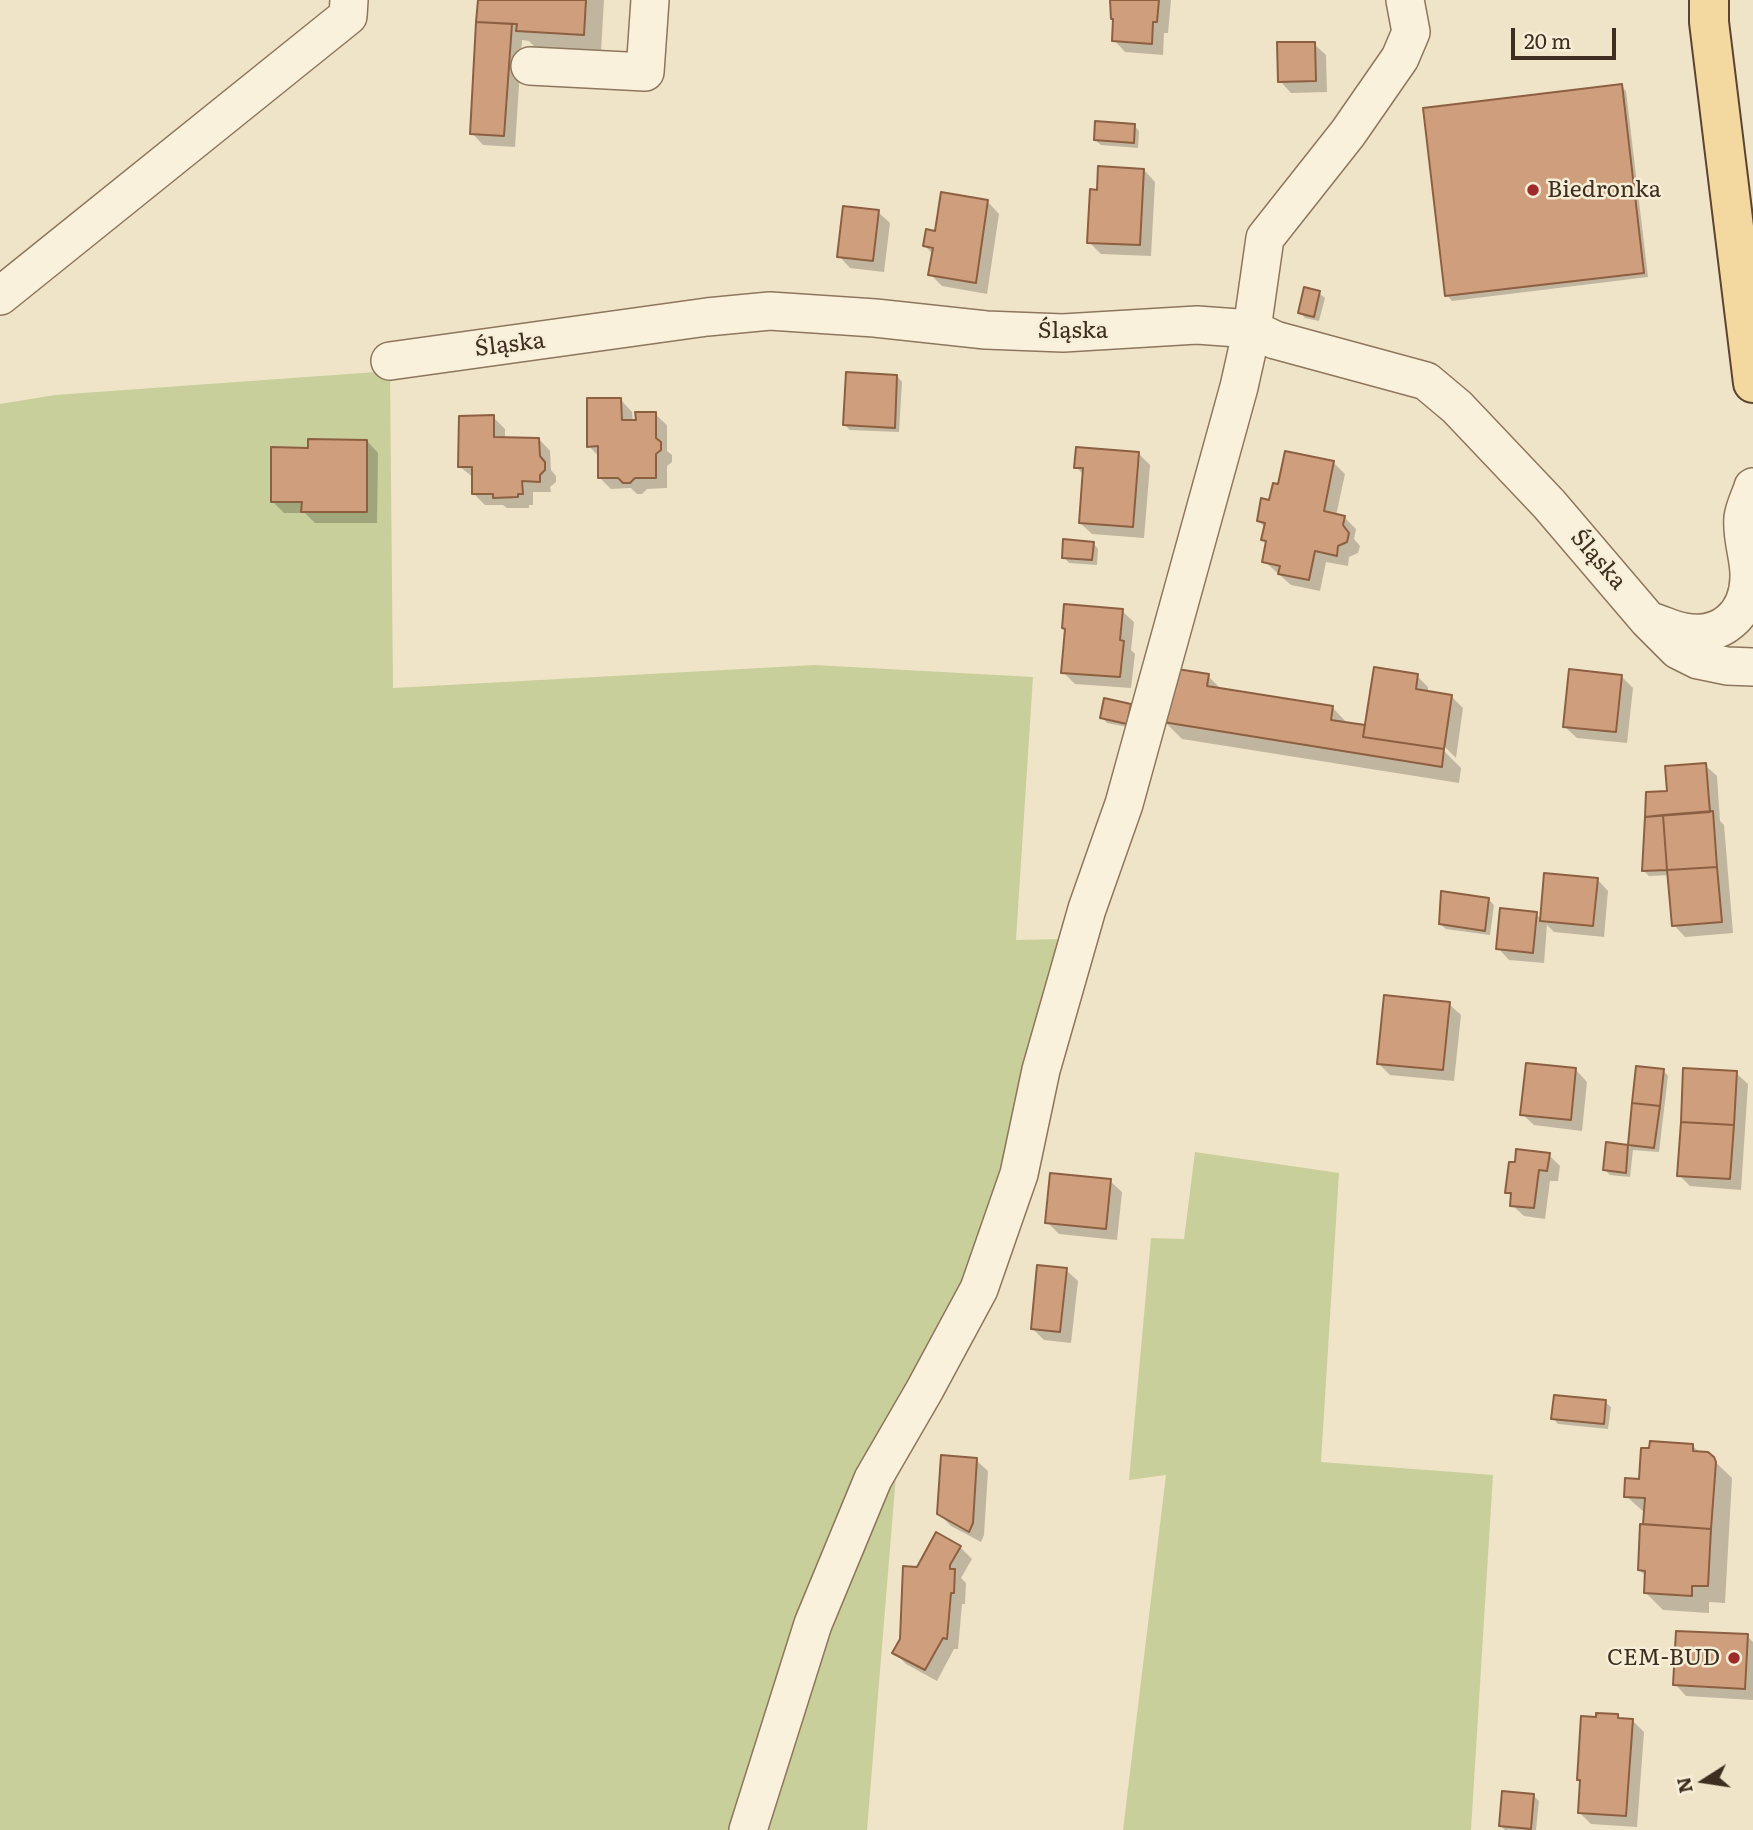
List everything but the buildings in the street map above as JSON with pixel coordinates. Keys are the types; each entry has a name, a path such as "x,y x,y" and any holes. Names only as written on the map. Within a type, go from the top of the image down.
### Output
{"main road":[{"path":"1709,0 1710,35 1753,383"}],"street":[{"path":"0,296 348,16 349,0"},
{"path":"530,66 645,72 650,0"},
{"path":"748,1830 813,1623 873,1479 979,1289 1019,1174 1041,1070 1087,909 1124,804 1240,387 1264,335 1265,238 1348,133 1400,58 1411,32 1405,0"},
{"name":"Śląska","path":"390,361 707,317 770,311 1012,331 1076,332 1197,325 1264,335 1426,381 1457,407 1549,504 1648,620 1678,650 1698,660 1727,666 1753,667"},
{"path":"1648,620 1685,632 1705,632 1730,624 1745,602 1749,578 1743,519 1753,487"}],"green space":[{"path":"390,371 393,688 815,665 1033,677 1016,940 1060,939 1002,1193 897,1463 867,1830 0,1830 0,404 55,395"},
{"path":"1195,1152 1339,1173 1321,1462 1493,1475 1471,1830 1123,1830 1166,1475 1129,1480 1151,1238 1184,1239"}],"place":[{"name":"Biedronka","path":"1533,190"},
{"name":"CEM-BUD","path":"1734,1658"}]}
